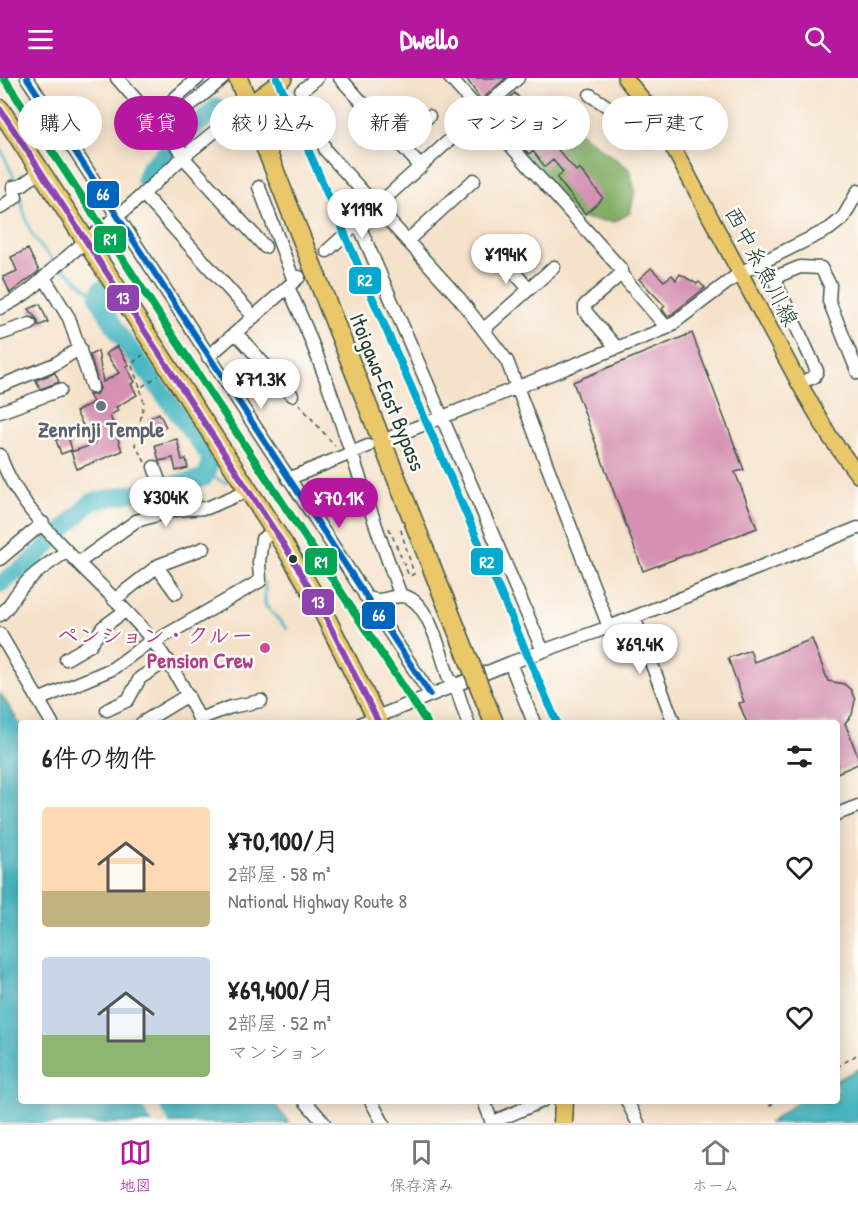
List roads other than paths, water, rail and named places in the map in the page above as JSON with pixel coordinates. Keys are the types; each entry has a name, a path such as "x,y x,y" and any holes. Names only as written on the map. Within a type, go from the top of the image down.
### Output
{"highway":[{"name":"Itoigawa-East Bypass","path":"230,79 243,96"},
{"path":"0,111 275,531 318,602 372,720"},
{"name":"Itoigawa-East Bypass","path":"267,150 493,720"},
{"path":"563,1104 563,1123"},
{"path":"564,1104 573,1123"}],"main road":[{"path":"260,96 284,78"},
{"name":"西中糸魚川線","path":"625,78 640,96"},
{"name":"西中糸魚川線","path":"674,150 799,383 830,437 858,475"}],"street":[{"path":"27,78 430,694"},
{"path":"117,78 133,96"},
{"path":"177,96 198,78"},
{"path":"317,78 301,91 326,151 484,329 507,361 609,627"},
{"path":"340,78 356,96"},
{"path":"450,78 466,96"},
{"path":"500,96 518,78"},
{"path":"198,100 230,79"},
{"path":"590,95 602,103"},
{"path":"0,308 19,299 45,279 210,135"},
{"path":"327,251 444,147"},
{"path":"179,150 265,247"},
{"path":"405,150 421,167"},
{"path":"514,150 621,269 621,274 667,328"},
{"path":"0,208 16,197 13,187 22,185 41,171"},
{"path":"407,241 474,180"},
{"path":"259,187 294,281 305,324 347,454 400,596"},
{"path":"392,437 667,328 740,273 829,228 843,218 858,191"},
{"path":"144,194 254,316"},
{"path":"358,223 543,651"},
{"path":"505,262 529,290"},
{"path":"484,329 554,267"},
{"path":"799,383 814,377 817,371 776,283 778,276 800,267 821,268 830,285 829,301 858,374"},
{"path":"617,348 585,311 585,305 621,274"},
{"path":"45,279 69,318 92,387"},
{"path":"208,357 294,281"},
{"path":"0,334 30,324"},
{"path":"236,333 292,395"},
{"path":"0,386 55,364 80,348"},
{"path":"0,412 60,390"},
{"path":"288,479 368,446"},
{"path":"0,455 13,485 45,526 168,660 200,720"},
{"path":"154,467 170,511"},
{"path":"78,563 136,521 170,511 207,508 249,490"},
{"path":"0,559 45,526"},
{"path":"374,720 455,684 609,627 858,528"},
{"path":"38,700 112,669 153,641 260,581 259,562 262,539 275,531"},
{"path":"0,615 10,607 17,592 65,548"},
{"path":"114,600 159,565 204,548"},
{"path":"158,568 176,594"},
{"path":"364,595 379,601 400,596 414,598 423,608 449,678 455,684 467,720"},
{"path":"66,659 90,645 103,627 125,611"},
{"path":"634,617 673,720"},
{"path":"0,634 50,720"},
{"path":"107,710 128,700 140,678 168,660"},
{"path":"510,663 533,720"},
{"path":"147,720 188,695"},
{"path":"202,720 231,707 261,701"},
{"path":"840,813 858,806"},
{"path":"308,1104 324,1123"},
{"path":"373,1104 383,1123"},
{"path":"485,1104 492,1123 535,1104"},
{"path":"628,1104 638,1123"}],"water":[{"path":"0,693 18,721 18,1104 274,1104 289,1123 0,1123"},
{"path":"858,1069 858,1122 769,1123 795,1104 840,1104 840,1078"}],"waterway":[{"path":"145,179 149,168 210,113"},
{"path":"0,147 17,184"},
{"path":"20,196 35,240 56,262"},
{"path":"115,223 127,243"},
{"path":"61,266 98,298"},
{"path":"0,584 30,563 91,502 204,478 208,471 210,457 119,334 98,298 101,289"},
{"path":"206,474 226,483"},
{"path":"265,583 265,605 287,629"}],"place":[{"name":"Zenrinji Temple","path":"101,406"},
{"name":"ペンション・クルー Pension Crew","path":"265,648"}]}
